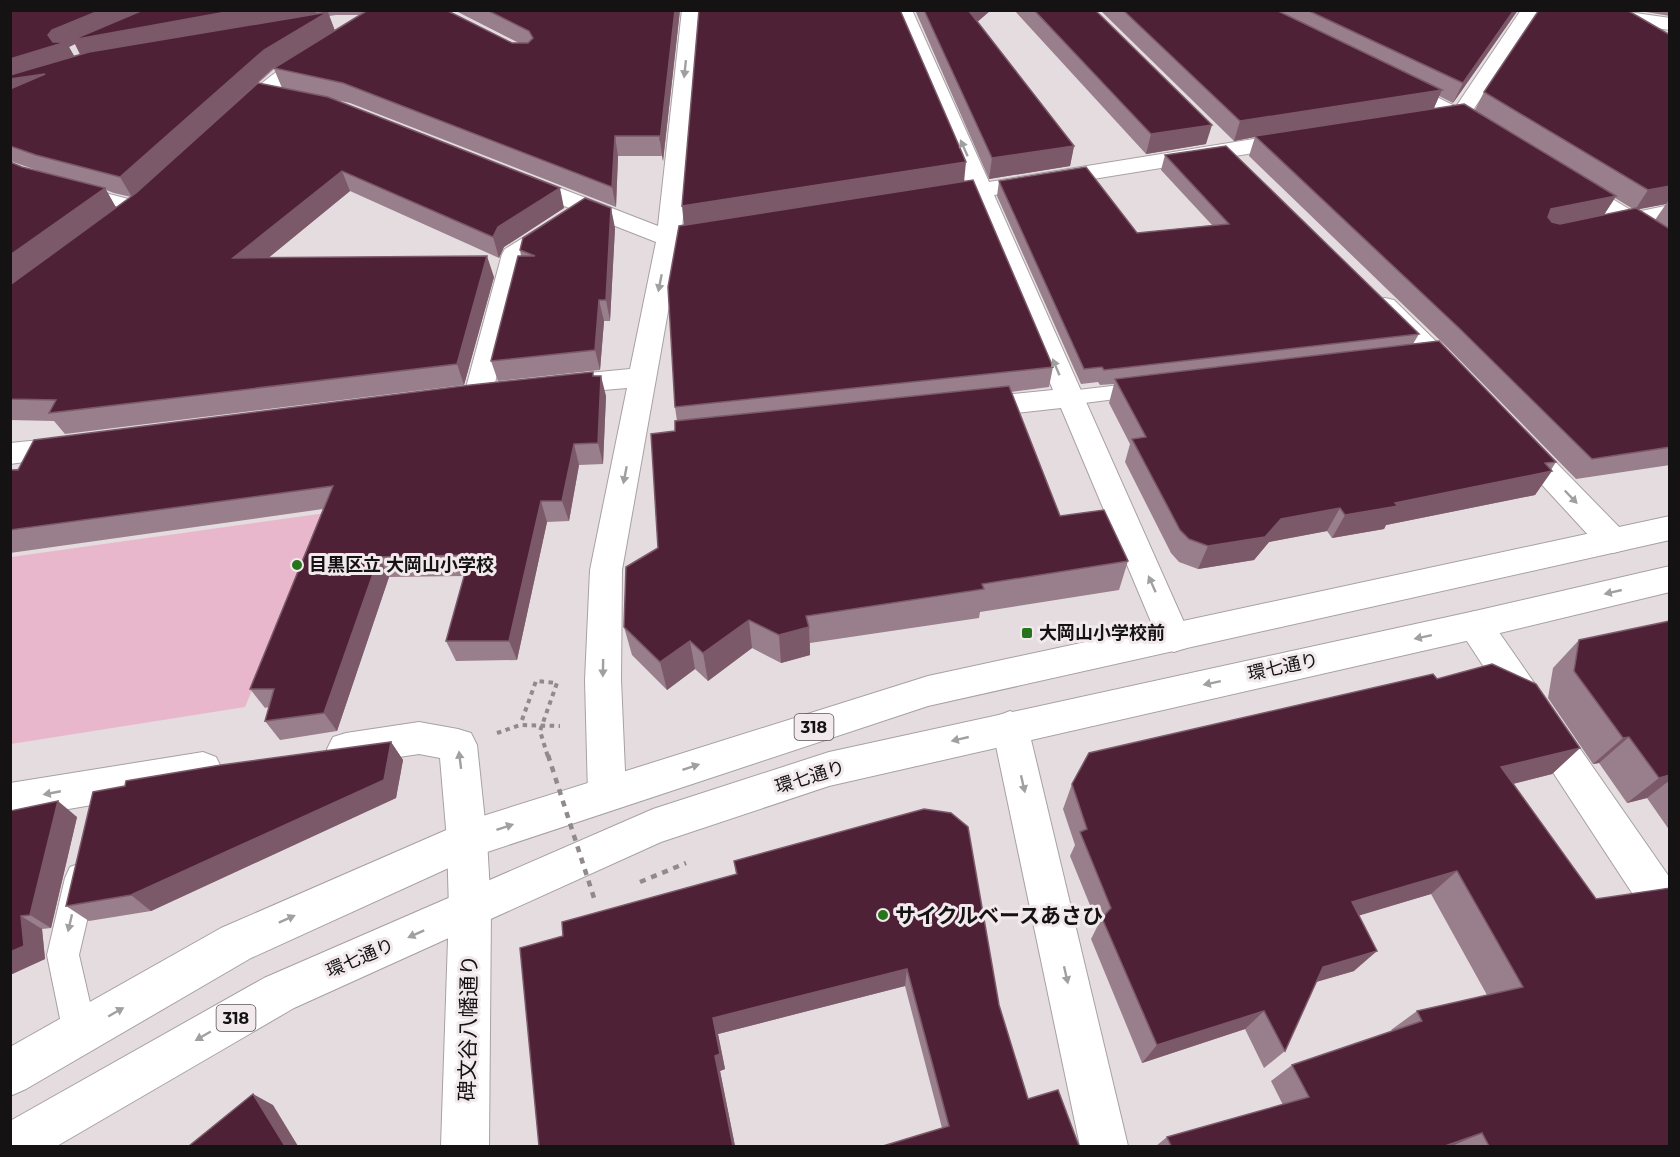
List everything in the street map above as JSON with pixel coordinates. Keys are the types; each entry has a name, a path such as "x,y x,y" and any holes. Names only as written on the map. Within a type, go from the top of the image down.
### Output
{"street":[{"path":"216,133 281,75 368,22 397,10"},
{"path":"607,795 603,680 606,570 669,238 691,10"},
{"path":"903,10 1174,638"},
{"path":"1460,114 1531,10"},
{"path":"1572,10 1670,24"},
{"path":"326,23 368,22"},
{"path":"260,92 284,97"},
{"path":"1401,123 1460,114 1482,128"},
{"path":"913,201 1320,136"},
{"path":"498,171 669,238 741,228"},
{"path":"1550,171 1670,245"},
{"path":"114,225 138,207 155,190"},
{"path":"478,395 514,254 587,207"},
{"path":"1369,290 1424,357 1468,390"},
{"path":"536,388 643,377"},
{"path":"945,411 1069,398"},
{"path":"1501,424 1613,541"},
{"path":"631,444 660,441"},
{"path":"10,454 92,444"},
{"name":"318","path":"10,1073 236,943 467,840 927,691 1670,528"},
{"name":"環七通り","path":"12,1146 58,1133 279,993 653,827 829,769 1475,625 1670,579"},
{"path":"1475,625 1670,914"},
{"path":"1010,727 1104,1146"},
{"path":"314,754 419,738 459,746"},
{"name":"碑文谷八幡通り","path":"459,746 470,910 465,1146"},
{"path":"10,801 98,801 232,765"}],"lane":[{"path":"1608,15 1634,32"},
{"path":"1392,81 1460,114"},
{"path":"63,187 138,207"},
{"path":"1593,226 1670,210"},
{"path":"1069,398 1164,387"},
{"path":"80,1034 63,955 87,852"}],"path":[{"path":"521,722 536,681 557,683 540,731 595,901 606,897"},
{"path":"459,746 521,722 567,725"},
{"path":"636,884 688,863"}],"shaded area":[{"path":"326,513 245,707 11,744 11,557"}],"building":[{"path":"10,10 101,10 52,30 48,35 53,42 66,42 10,59"},
{"path":"143,10 237,10 72,40"},
{"path":"368,10 446,10 512,43 528,43 533,38 529,31 487,10 675,10 660,141 660,136 615,136 612,187 343,83 274,68"},
{"path":"699,10 900,10 966,162 682,206"},
{"path":"924,10 970,10 1074,146 992,158"},
{"path":"1034,10 1095,10 1212,125 1151,134"},
{"path":"1123,10 1276,10 1442,90 1240,121"},
{"path":"1307,10 1514,10 1463,83"},
{"path":"1539,10 1627,10 1670,35 1670,186 1648,190 1484,92"},
{"path":"328,12 264,50 120,177 10,146 10,89 45,74 10,79 10,75 89,52"},
{"path":"258,83 328,97 560,188 498,227 493,237 342,171 233,258 487,256 457,364 49,413 56,400 10,399 10,285 136,193"},
{"path":"1464,104 1616,196 1551,209 1548,217 1552,222 1560,224 1636,208 1670,229 1670,447 1592,459 1459,328 1255,136"},
{"path":"1226,146 1419,334 1104,370 1102,367 1084,369 999,181 1086,167 1137,233 1229,224 1165,155"},
{"path":"10,162 22,167 105,188 10,255"},
{"path":"973,180 1053,367 675,407 668,287 679,226"},
{"path":"585,198 611,208 606,300 599,300 595,350 491,361 518,256 535,256 520,250 523,238"},
{"path":"1439,341 1556,462 1545,463 1552,471 1395,503 1398,506 1345,515 1340,508 1281,519 1265,537 1208,546 1189,539 1180,530 1132,439 1146,437 1115,379"},
{"path":"593,372 593,376 601,376 598,443 574,444 562,501 541,501 509,641 446,641 470,555 379,557 324,713 265,721 274,689 250,689 333,486 10,530 10,470 18,470 34,440 471,385"},
{"path":"1009,386 1060,516 1104,510 1128,561 982,584 984,589 806,616 809,627 779,635 749,620 703,653 690,641 660,662 624,627 626,567 658,548 651,434 675,431 675,421"},
{"path":"1670,621 1670,775 1659,778 1629,737 1623,738 1574,671 1579,640"},
{"path":"1492,664 1536,684 1580,748 1501,767 1596,899 1670,888 1670,1146 1489,1146 1482,1133 1445,1146 1171,1146 1167,1137 1309,1097 1292,1065 1422,1021 1417,1011 1523,987 1457,871 1352,902 1377,951 1323,967 1285,1051 1264,1011 1157,1045 1102,918 1111,908 1080,832 1087,829 1072,784 1089,753 1433,674 1437,679"},
{"path":"391,742 384,780 131,895 66,906 93,792 125,786 126,781 221,765"},
{"path":"58,801 30,915 21,916 24,946 10,952 10,811"},
{"path":"924,809 951,813 968,827 999,1005 1028,1099 1058,1090 1079,1146 883,1146 949,1126 907,969 713,1018 720,1054 715,1056 733,1146 539,1146 520,948 563,936 562,922 737,874 734,861"},
{"path":"253,1094 285,1146 189,1146"}],"place":[{"name":"目黒区立 大岡山小学校","path":"297,565"},
{"name":"大岡山小学校前","path":"1027,633"},
{"name":"サイクルベースあさひ","path":"883,915"}]}
